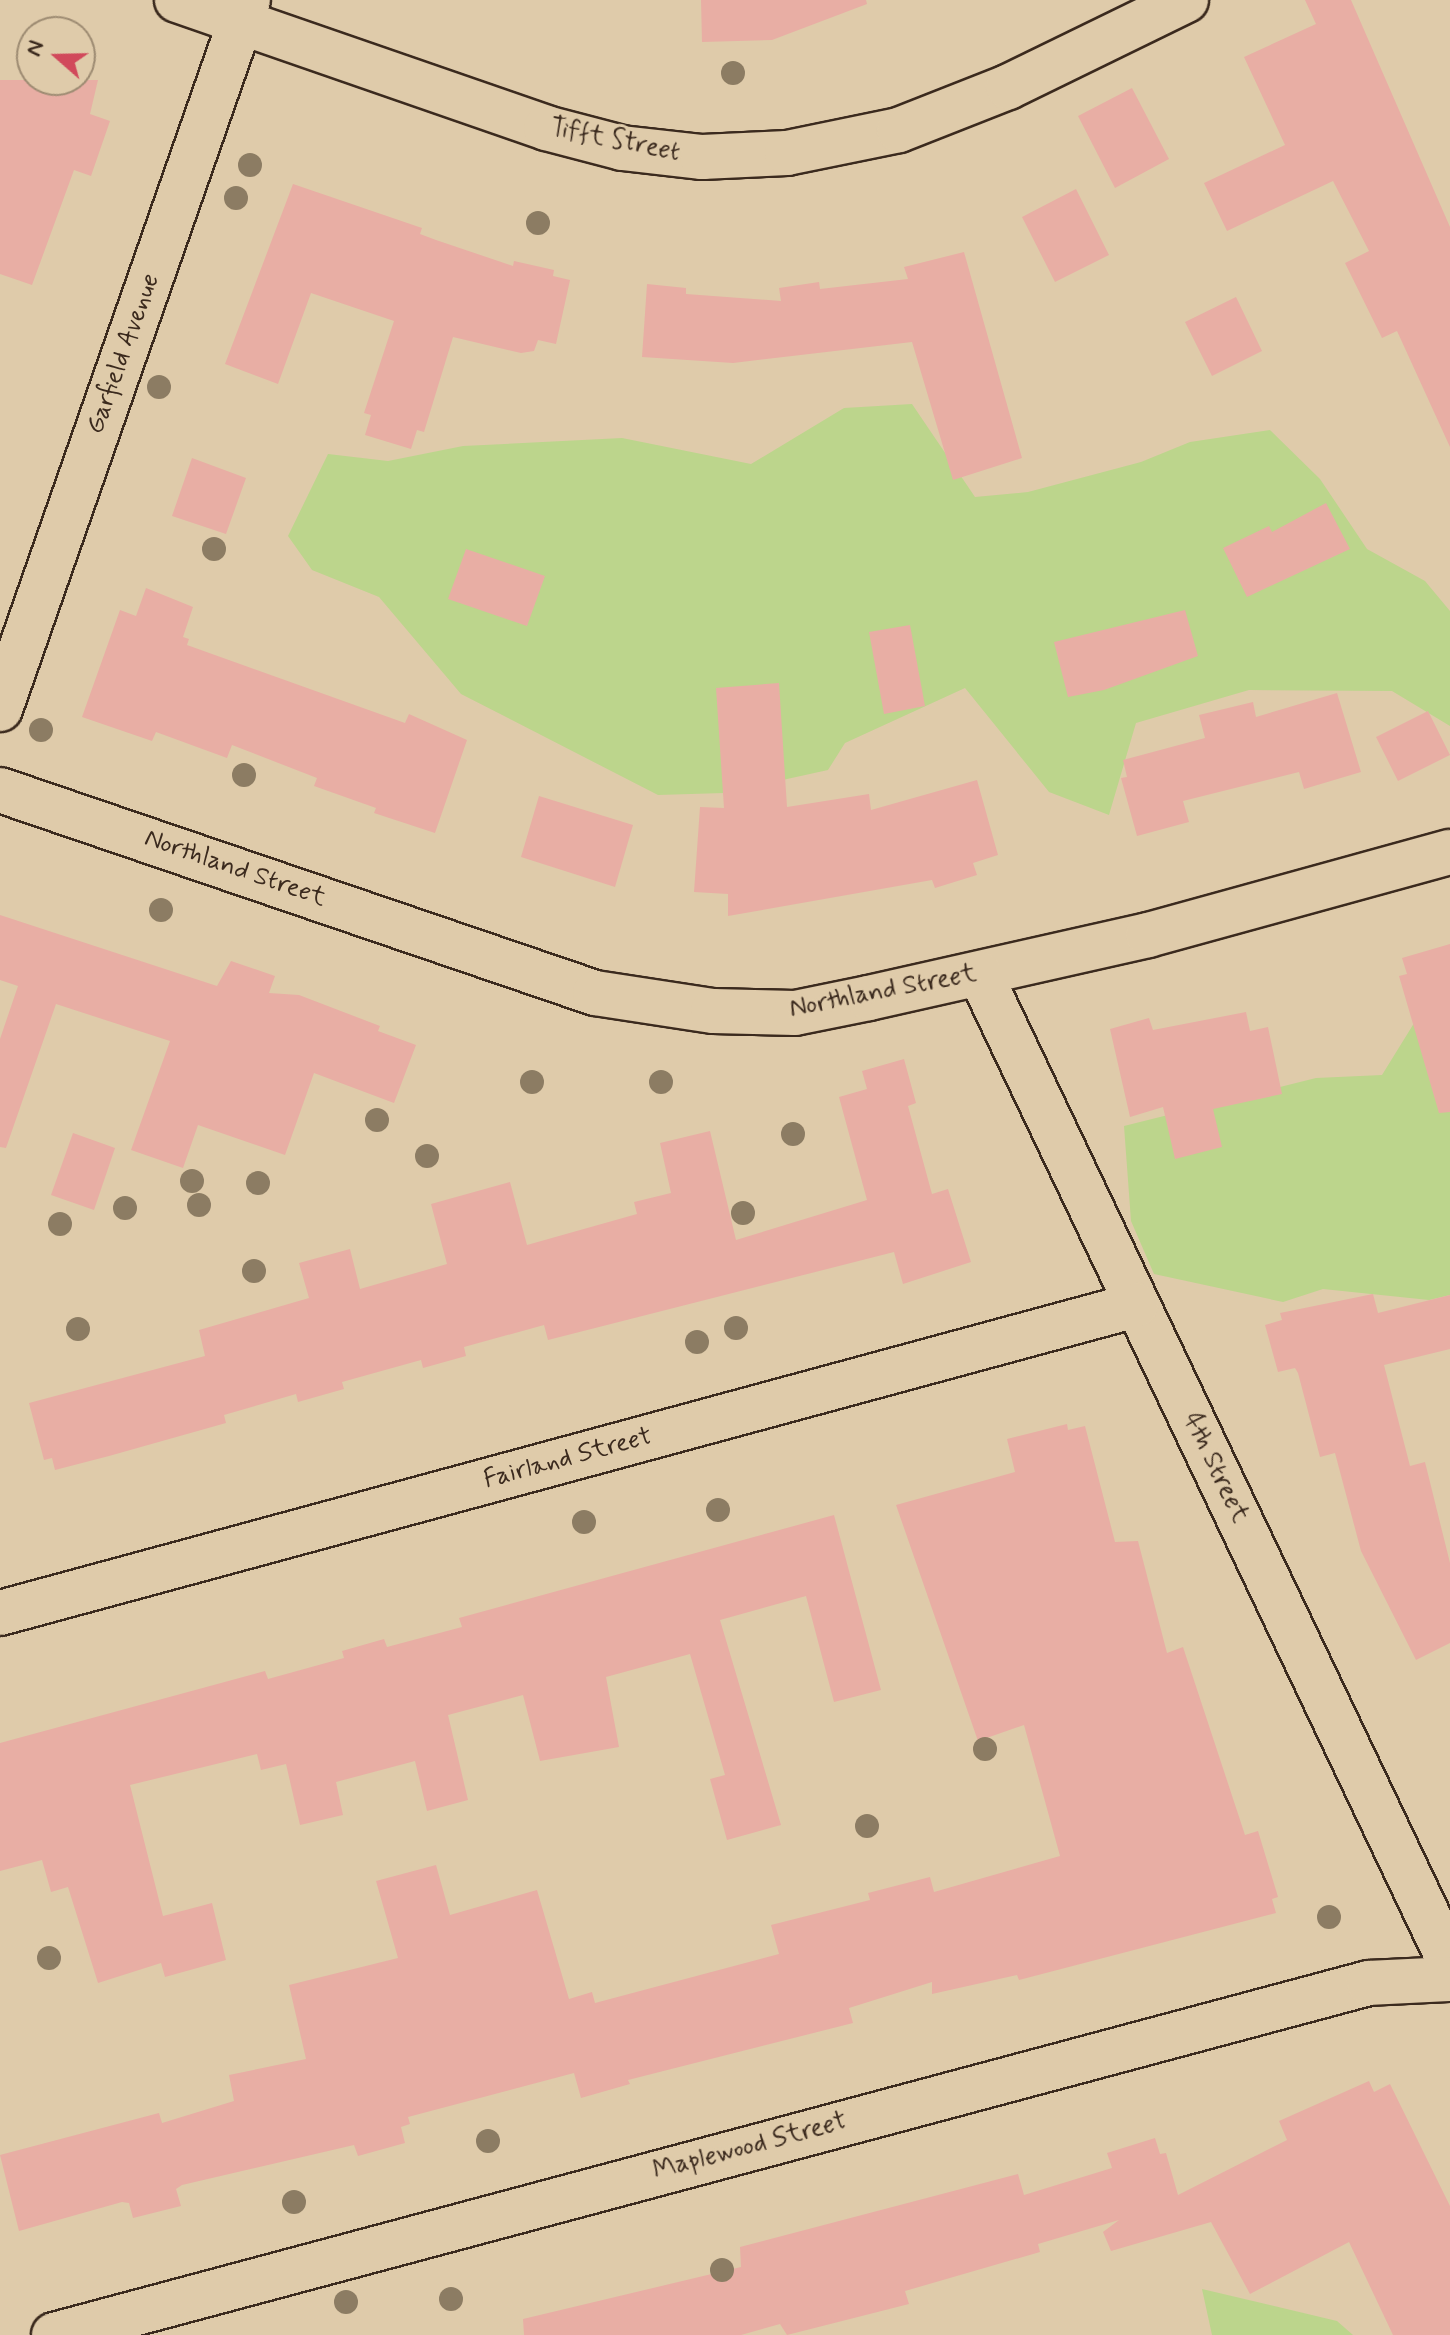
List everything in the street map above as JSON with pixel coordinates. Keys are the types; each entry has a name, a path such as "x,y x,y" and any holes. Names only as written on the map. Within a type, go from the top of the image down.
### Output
{"street":[{"name":"Tifft Street","path":"177,0 244,11 546,128 622,148 702,157 787,153 899,130 1008,87 1186,0"},
{"name":"Garfield Avenue","path":"0,709 244,11"},
{"name":"Northland Street","path":"0,790 595,993 713,1011 795,1013 980,974 1158,932 1450,852"},
{"name":"4th Street","path":"980,974 1450,1962"},
{"name":"Fairland Street","path":"0,1613 1136,1305"},
{"name":"Maplewood Street","path":"54,2335 1369,1983 1450,1979"}],"green space":[{"path":"912,404 975,497 1028,492 1141,462 1190,442 1270,430 1320,479 1367,549 1425,581 1450,611 1450,726 1392,691 1249,690 1136,723 1109,815 1049,792 965,688 845,743 828,770 724,793 658,795 461,694 379,597 312,570 288,536 328,454 388,461 463,446 622,438 751,464 844,408"},
{"path":"1450,965 1450,1295 1429,1300 1323,1289 1283,1302 1154,1274 1131,1221 1124,1126 1316,1078 1382,1075"},
{"path":"1202,2289 1337,2321 1353,2335 1212,2335"}],"building":[{"path":"701,0 866,0 867,4 772,40 702,42"},
{"path":"1305,0 1351,0 1450,227 1450,447 1397,331 1382,338 1345,263 1369,251 1333,181 1227,231 1204,183 1285,145 1244,57 1316,24"},
{"path":"0,80 16,80 16,96 94,96 90,114 110,121 91,176 74,170 32,285 0,274"},
{"path":"1132,88 1169,159 1115,188 1078,116"},
{"path":"293,184 422,228 420,234 513,266 514,261 554,270 553,276 570,280 556,344 538,340 534,351 521,353 453,337 424,432 417,430 411,449 365,435 371,415 364,413 394,321 311,293 278,384 225,364"},
{"path":"1076,189 1109,255 1055,282 1022,217"},
{"path":"964,252 1022,458 953,480 912,342 733,363 642,357 647,284 686,288 686,294 781,301 779,288 819,282 820,289 908,279 904,267"},
{"path":"1236,297 1262,351 1212,376 1185,322"},
{"path":"192,458 246,478 226,534 172,516"},
{"path":"1326,503 1350,549 1247,597 1223,548 1269,526 1272,532"},
{"path":"466,549 545,576 527,626 448,599"},
{"path":"146,588 193,607 183,637 189,639 187,645 405,723 409,714 467,740 435,833 374,813 376,808 314,786 317,778 232,745 227,758 156,732 152,741 82,717 120,610 136,616"},
{"path":"1185,610 1198,656 1104,690 1068,697 1054,642"},
{"path":"910,625 925,706 884,714 869,632"},
{"path":"779,683 787,807 869,794 871,810 977,780 998,855 973,863 977,875 935,888 932,880 728,916 728,894 694,892 700,807 724,808 716,688"},
{"path":"1337,693 1361,772 1304,789 1299,772 1183,801 1189,822 1137,836 1121,778 1127,777 1123,760 1205,738 1199,715 1253,702 1256,717"},
{"path":"1428,711 1450,755 1398,781 1376,737"},
{"path":"539,796 633,825 615,887 521,857"},
{"path":"0,915 217,986 231,961 275,976 269,993 299,995 380,1026 378,1031 416,1045 394,1103 314,1073 285,1155 198,1125 183,1168 131,1150 170,1041 56,1004 6,1148 0,1147 0,1039 18,986 0,980"},
{"path":"1450,944 1450,1112 1439,1113 1399,976 1407,974 1402,958"},
{"path":"1246,1012 1250,1031 1268,1027 1282,1094 1213,1109 1222,1147 1175,1159 1163,1107 1130,1117 1110,1029 1149,1018 1153,1030"},
{"path":"904,1059 916,1103 908,1106 932,1194 948,1189 971,1262 903,1284 894,1252 548,1340 544,1325 464,1347 466,1356 423,1368 421,1360 342,1382 344,1389 298,1402 296,1394 224,1415 226,1423 109,1456 55,1470 52,1458 44,1460 29,1403 205,1356 199,1330 309,1298 299,1263 350,1249 360,1289 447,1264 431,1204 510,1182 527,1245 637,1214 634,1202 671,1193 660,1143 710,1131 736,1240 867,1200 839,1097 867,1089 862,1071"},
{"path":"73,1133 115,1148 94,1210 51,1195"},
{"path":"1373,1294 1378,1313 1450,1295 1450,1349 1384,1365 1410,1466 1425,1462 1450,1563 1450,1643 1416,1660 1361,1551 1335,1453 1320,1457 1298,1373 1295,1368 1278,1372 1265,1325 1282,1320 1280,1313"},
{"path":"1067,1424 1068,1430 1085,1426 1115,1542 1138,1541 1167,1653 1183,1647 1245,1835 1258,1831 1278,1897 1272,1899 1276,1913 1019,1980 1017,1975 932,1994 932,1982 849,2008 853,2023 628,2080 630,2084 581,2098 574,2073 408,2117 410,2124 401,2127 405,2143 358,2156 354,2145 182,2185 176,2189 181,2206 133,2218 129,2203 122,2202 19,2231 0,2155 159,2113 162,2123 234,2101 229,2075 306,2059 289,1985 398,1958 376,1881 436,1865 450,1915 537,1890 569,1999 592,1992 595,2003 779,1954 771,1925 870,1900 868,1893 930,1877 934,1892 1060,1856 1024,1725 978,1741 896,1505 1015,1472 1007,1439"},
{"path":"834,1515 881,1690 834,1702 806,1596 720,1620 781,1825 727,1840 710,1779 725,1775 690,1654 606,1677 619,1747 540,1761 523,1695 448,1715 468,1800 427,1811 415,1761 336,1782 343,1815 300,1825 286,1764 261,1770 257,1754 130,1785 163,1916 212,1903 226,1960 165,1977 161,1963 98,1983 68,1887 51,1892 42,1860 0,1871 0,1743 265,1671 268,1679 344,1658 342,1651 384,1639 387,1647 462,1627 459,1618"},
{"path":"1369,2081 1374,2092 1390,2084 1450,2206 1450,2335 1393,2335 1349,2242 1250,2294 1211,2222 1111,2251 1103,2232 1119,2220 1038,2244 1040,2252 905,2291 909,2304 787,2335 780,2324 741,2335 524,2335 523,2319 741,2267 740,2247 1018,2174 1024,2195 1112,2168 1107,2153 1155,2138 1160,2154 1166,2153 1178,2195 1287,2140 1279,2121"}]}
